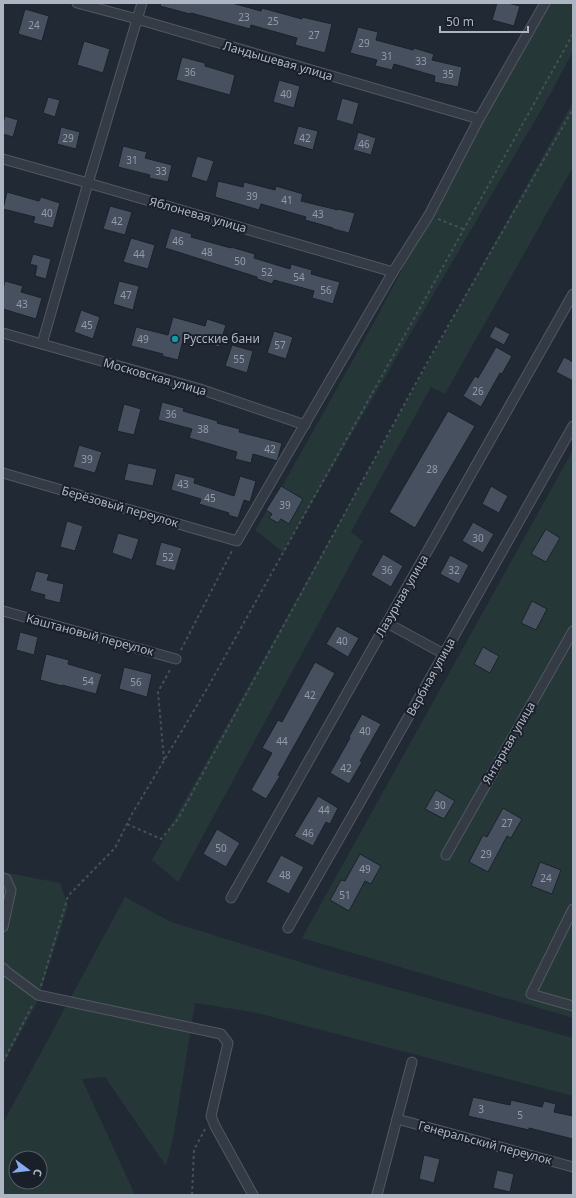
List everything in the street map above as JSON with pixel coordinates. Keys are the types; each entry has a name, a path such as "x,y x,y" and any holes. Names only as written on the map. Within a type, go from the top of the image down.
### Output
{"street":[{"name":"Ландышевая улица","path":"77,3 479,119"},
{"path":"42,344 142,3"},
{"path":"237,541 393,272 429,215 479,119 545,3"},
{"name":"Яблоневая улица","path":"3,159 393,272"},
{"name":"Лазурная улица","path":"231,898 573,294"},
{"name":"Московская улица","path":"3,333 200,389 305,425"},
{"name":"Вербная улица","path":"288,928 573,426"},
{"name":"Берёзовый переулок","path":"3,473 237,541"},
{"name":"Каштановый переулок","path":"3,611 176,659"},
{"path":"387,623 444,654"},
{"name":"Янтарная улица","path":"446,855 573,631"},
{"path":"3,878 6,879 11,890 3,927"},
{"path":"573,909 531,994 573,1006"},
{"path":"3,968 38,995 221,1034 228,1043 211,1116 253,1195"},
{"path":"377,1195 412,1062"},
{"name":"Генеральский переулок","path":"397,1119 573,1167"}],"path":[{"path":"3,1062 38,995 68,896 114,848 208,687 573,34"},
{"path":"127,824 161,839 178,819 428,361 573,109"},
{"path":"429,215 463,229"},
{"path":"164,761 158,692 237,541"},
{"path":"192,1195 194,1150 211,1116"}],"shaded area":[{"path":"548,3 573,3 573,51 551,93 283,552 255,530 284,483 377,317 466,148"},
{"path":"573,102 573,167 445,394 431,387 351,532 363,541 178,882 152,860"},
{"path":"573,450 573,1018 302,938"},
{"path":"3,872 60,883 68,906 36,1005 3,1064"},
{"path":"125,897 171,922 323,969 573,1038 573,1096 253,1012 195,1003 173,1139 166,1166 105,1077 82,1079 135,1195 3,1195 3,1123"}],"building":[{"path":"161,3 232,3 261,11 262,8 302,19 302,17 332,24 325,53 295,45 297,38 251,25 250,29 191,13 190,14 160,6"},
{"path":"497,3 508,3 520,6 514,26 492,20"},
{"path":"25,9 49,16 42,41 18,34"},
{"path":"358,27 378,32 376,40 434,54 432,60 462,67 458,87 434,82 435,76 394,64 392,70 375,66 377,60 350,53"},
{"path":"84,41 110,49 103,73 77,65"},
{"path":"182,57 205,63 205,66 235,75 230,95 176,80"},
{"path":"279,80 300,86 294,108 273,102"},
{"path":"48,97 60,100 55,117 43,113"},
{"path":"342,98 359,103 353,125 336,120"},
{"path":"5,116 18,120 13,137 3,134 3,123"},
{"path":"298,126 318,131 313,150 293,144"},
{"path":"61,127 80,132 76,149 57,144"},
{"path":"358,132 376,138 371,155 353,150"},
{"path":"123,146 147,152 145,158 172,165 168,182 149,178 150,175 118,167"},
{"path":"197,156 214,161 207,182 191,177"},
{"path":"218,181 243,187 244,182 275,190 276,186 303,194 301,201 355,213 349,233 305,220 306,217 261,204 259,210 215,197"},
{"path":"7,192 39,201 41,197 60,203 53,228 33,223 35,217 3,209"},
{"path":"110,206 132,212 125,235 103,229"},
{"path":"171,228 192,234 191,237 255,254 254,258 290,269 291,264 312,270 311,274 340,282 333,304 312,298 314,291 274,280 272,284 257,279 257,277 165,248"},
{"path":"131,238 155,245 148,269 123,262"},
{"path":"33,254 51,259 46,279 35,276 37,266 30,264"},
{"path":"5,281 23,286 21,292 42,298 36,319 3,309 3,289"},
{"path":"119,281 139,286 133,310 113,304"},
{"path":"81,310 100,317 93,339 74,332"},
{"path":"173,317 205,326 207,319 226,325 219,347 184,336 178,360 162,356 163,354 131,346 136,327 168,335"},
{"path":"495,326 510,334 504,345 489,337"},
{"path":"274,331 293,337 286,359 267,353"},
{"path":"232,345 253,351 247,373 225,366"},
{"path":"496,347 512,356 502,374 500,373 481,407 463,396 475,376 478,378"},
{"path":"564,357 573,362 573,381 556,372"},
{"path":"162,402 184,408 183,411 218,421 217,423 240,429 239,432 282,443 277,461 253,454 251,463 235,459 237,452 189,438 192,429 158,420"},
{"path":"124,404 141,409 134,435 117,431"},
{"path":"448,411 475,426 415,528 389,512"},
{"path":"79,445 102,452 95,473 73,467"},
{"path":"128,463 157,469 153,486 124,480"},
{"path":"175,473 195,478 194,483 234,496 240,476 256,481 250,502 244,500 238,518 228,515 229,513 199,504 201,499 171,490"},
{"path":"281,486 303,499 289,524 281,519 278,523 269,518 272,514 266,510"},
{"path":"491,486 508,496 499,513 482,504"},
{"path":"67,521 83,526 75,551 60,547"},
{"path":"473,522 494,534 483,553 462,541"},
{"path":"546,529 560,538 546,562 531,554"},
{"path":"118,533 139,539 132,560 112,553"},
{"path":"161,542 182,548 175,571 155,565"},
{"path":"383,554 403,566 391,587 371,575"},
{"path":"450,555 469,565 459,584 440,574"},
{"path":"36,571 49,574 47,580 64,584 60,603 44,599 45,595 30,591"},
{"path":"532,601 547,609 536,630 521,623"},
{"path":"337,626 359,638 348,657 326,644"},
{"path":"20,632 38,637 34,655 16,650"},
{"path":"483,647 499,656 490,673 474,664"},
{"path":"46,654 69,660 68,664 102,674 96,694 40,680"},
{"path":"315,662 335,673 278,775 280,776 266,799 251,790 272,753 262,748 278,720 282,722"},
{"path":"124,667 152,674 147,697 119,689"},
{"path":"362,714 381,724 349,784 330,773"},
{"path":"436,790 455,801 444,819 425,809"},
{"path":"318,796 338,808 330,824 326,822 313,846 294,836"},
{"path":"503,808 522,819 511,838 507,836 488,872 469,862 483,835 487,837"},
{"path":"217,829 240,843 226,867 203,854"},
{"path":"360,854 381,866 371,884 365,881 349,911 330,900 341,880 345,881"},
{"path":"281,855 304,867 289,894 266,882"},
{"path":"540,862 561,870 552,894 531,886"},
{"path":"473,1097 510,1105 511,1100 542,1107 544,1101 556,1104 554,1112 573,1116 573,1139 529,1128 529,1130 468,1116"},
{"path":"424,1155 440,1159 434,1183 419,1179"},
{"path":"497,1170 514,1174 510,1192 493,1188"}],"place":[{"name":"Русские бани","path":"175,339"}]}
